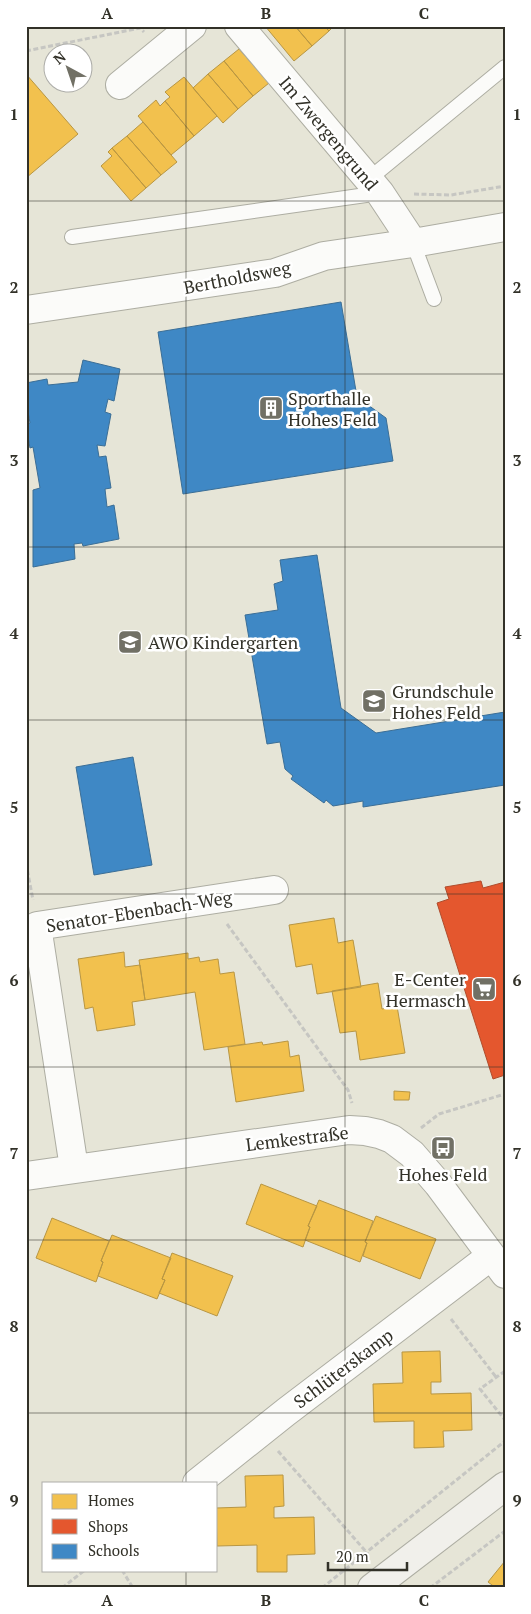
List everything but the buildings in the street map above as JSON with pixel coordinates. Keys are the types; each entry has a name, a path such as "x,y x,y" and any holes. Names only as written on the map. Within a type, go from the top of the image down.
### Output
{"main road":[{"path":"380,1582 505,1486"}],"street":[{"path":"120,85 192,26"},
{"name":"Im Zwergengrund","path":"239,26 375,186 413,243"},
{"name":"Bertholdsweg","path":"26,310 275,273 324,256 505,227"},
{"name":"Senator-Ebenbach-Weg","path":"74,1168 37,926 274,890"},
{"name":"Lemkestraße","path":"26,1176 349,1130 379,1134 401,1145 412,1154 438,1184 498,1265"},
{"name":"Schlüterskamp","path":"198,1482 435,1299 498,1265"}],"lane":[{"path":"72,236 375,186 505,67"},
{"path":"413,243 434,299"}],"path":[{"path":"26,51 140,28 161,53"},
{"path":"375,186 451,195 505,186"},
{"path":"26,863 37,926"},
{"path":"209,899 348,1090 353,1104 358,1131"},
{"path":"401,1145 439,1114 505,1094"},
{"path":"435,1299 496,1377"},
{"path":"505,1371 480,1389 505,1420"},
{"path":"261,1432 366,1552 380,1582"},
{"path":"322,1588 505,1441"},
{"path":"430,1588 505,1531"},
{"path":"62,1588 82,1572"},
{"path":"123,1572 133,1588"}],"place":[{"name":"Sporthalle Hohes Feld","path":"271,408"},
{"name":"AWO Kindergarten","path":"130,642"},
{"name":"Grundschule Hohes Feld","path":"374,701"},
{"name":"E-Center Hermasch","path":"484,989"},
{"name":"Hohes Feld","path":"443,1148"}]}
